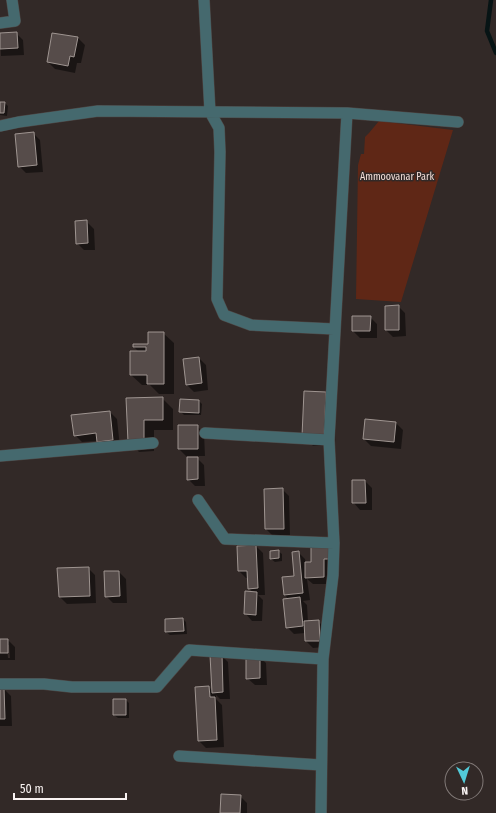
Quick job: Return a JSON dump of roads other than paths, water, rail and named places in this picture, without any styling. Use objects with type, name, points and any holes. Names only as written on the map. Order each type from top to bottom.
[{"type":"street","points":[[0,23],[15,21],[12,0]]},
{"type":"street","points":[[204,0],[210,112],[219,128],[218,299],[224,315],[251,325],[334,329]]},
{"type":"street","points":[[0,126],[98,111],[346,113],[458,122]]},
{"type":"street","points":[[321,813],[323,659],[333,575],[334,543],[329,440],[346,113]]},
{"type":"street","points":[[205,433],[329,440]]},
{"type":"street","points":[[0,456],[153,443]]},
{"type":"street","points":[[198,500],[225,539],[334,543]]},
{"type":"street","points":[[0,684],[44,684],[72,687],[156,687],[188,650],[323,659]]},
{"type":"street","points":[[179,756],[321,765]]},
{"type":"waterway","points":[[491,0],[487,31],[496,53]]},
{"type":"park label","name":"Ammoovanar Park","points":[[397,176]]}]
